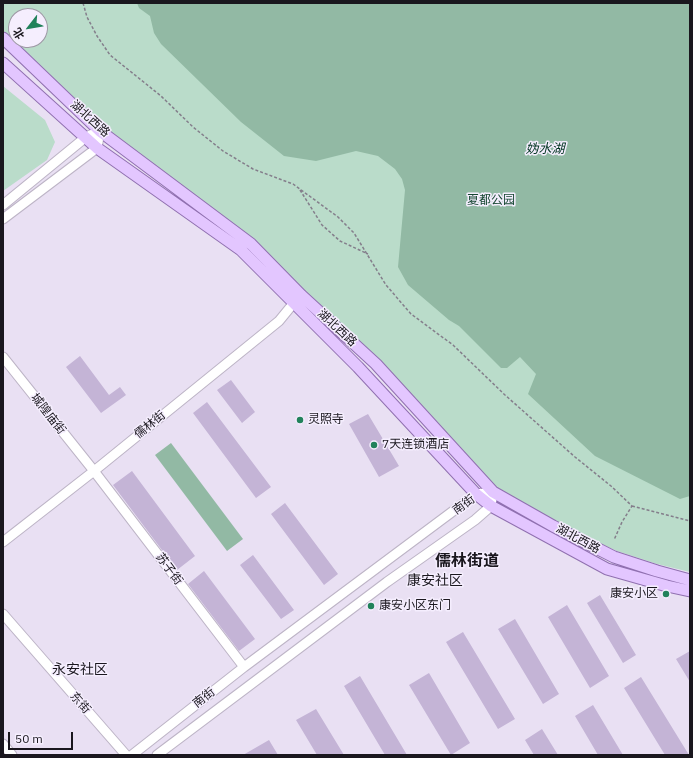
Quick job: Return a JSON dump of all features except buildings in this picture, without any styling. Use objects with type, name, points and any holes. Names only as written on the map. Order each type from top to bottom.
[{"type":"main road","name":"湖北西路","points":[[3,38],[100,131],[251,244],[301,295],[376,364],[493,492],[614,558],[690,580]]},
{"type":"main road","name":"湖北西路","points":[[3,63],[97,148],[241,250],[358,367],[476,494],[491,506],[607,569],[646,581],[690,591]]},
{"type":"street","points":[[3,205],[86,137],[100,131]]},
{"type":"street","points":[[3,219],[97,148],[100,131]]},
{"type":"street","name":"儒林街","points":[[3,542],[94,471],[279,321],[301,295]]},
{"type":"street","name":"城隍庙街","points":[[3,357],[94,471]]},
{"type":"street","name":"苏子街","points":[[94,471],[244,667]]},
{"type":"street","name":"南街","points":[[132,755],[244,667],[476,494],[493,492],[491,506],[475,520],[387,582],[157,755]]},
{"type":"street","name":"东街","points":[[3,614],[126,755]]},
{"type":"street","points":[[3,744],[12,755]]},
{"type":"path","points":[[83,3],[87,18],[110,55],[161,96],[193,127],[223,151],[252,169],[293,184],[338,217],[354,233],[386,285],[411,314],[453,345],[510,399],[632,506],[690,520]]},
{"type":"path","points":[[299,188],[322,225],[340,241],[368,254]]},
{"type":"path","points":[[614,540],[622,522],[632,506]]},
{"type":"green space","name":"妫水湖","points":[[3,3],[690,3],[690,572],[657,564],[617,551],[554,523],[493,492],[251,244],[100,131],[13,48],[48,48],[48,8],[8,8],[8,43],[3,38]]},
{"type":"green space","points":[[3,86],[45,120],[55,142],[47,160],[3,191]]},
{"type":"water","name":"妫水湖","points":[[137,3],[690,3],[690,496],[680,499],[595,456],[528,394],[536,374],[520,357],[507,368],[501,368],[459,326],[449,320],[408,285],[398,267],[405,190],[402,179],[395,169],[378,156],[356,151],[316,161],[284,156],[241,122],[161,44],[154,33],[150,16],[139,8]]},
{"type":"water","points":[[171,443],[243,539],[227,551],[155,455]]},
{"type":"place","name":"灵照寺","points":[[300,420]]},
{"type":"place","name":"7天连锁酒店","points":[[374,445]]},
{"type":"place","name":"康安小区","points":[[666,594]]},
{"type":"place","name":"康安小区东门","points":[[371,606]]},
{"type":"district","name":"儒林街道","points":[[467,561]]},
{"type":"district","name":"康安社区","points":[[435,581]]},
{"type":"district","name":"永安社区","points":[[80,670]]},
{"type":"park label","name":"夏都公园","points":[[491,201]]}]
